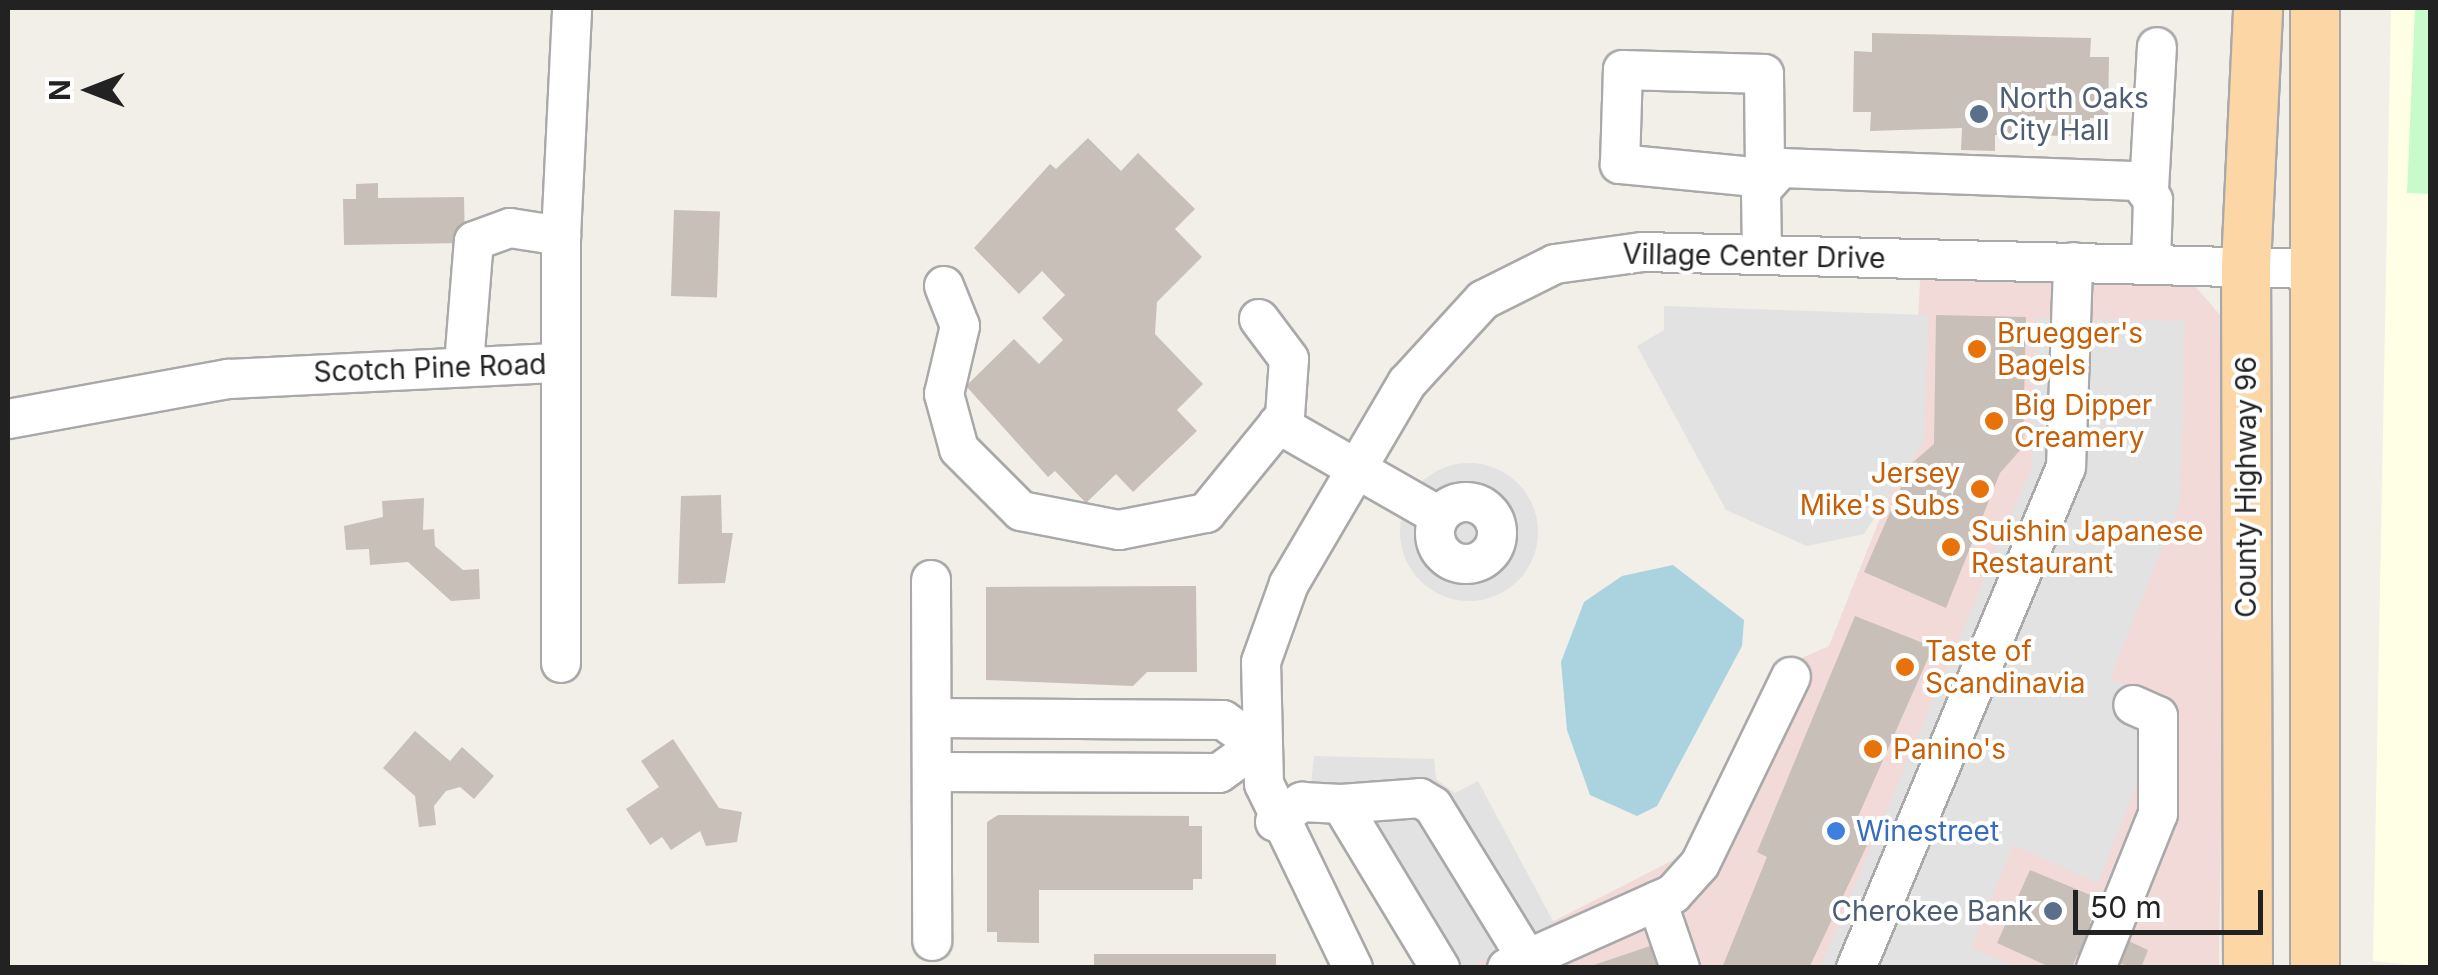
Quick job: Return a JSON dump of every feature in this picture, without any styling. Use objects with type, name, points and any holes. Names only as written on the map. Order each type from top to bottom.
[{"type":"main road","name":"County Highway 96","points":[[2248,968],[2246,266],[2258,8]]},
{"type":"main road","points":[[2315,8],[2312,269],[2320,956]]},
{"type":"street","name":"Scotch Pine Road","points":[[8,419],[228,379],[464,364],[561,364],[560,236],[572,8]]},
{"type":"street","points":[[2151,264],[2149,189],[2157,47]]},
{"type":"street","points":[[1762,255],[1765,178],[1764,74],[1623,70],[1620,164],[1765,178],[1781,168],[2128,178],[2149,189]]},
{"type":"street","points":[[464,364],[474,241],[510,228],[560,236]]},
{"type":"street","name":"Village Center Drive","points":[[1353,968],[1275,822],[1258,745],[1270,624],[1428,352],[1517,280],[1595,255],[1762,255],[2312,269]]},
{"type":"street","points":[[1856,968],[2066,467],[2072,262]]},
{"type":"street","points":[[944,286],[960,326],[944,418],[994,487],[1047,522],[1118,530],[1206,513],[1278,424],[1289,359],[1259,319]]},
{"type":"street","points":[[561,364],[562,662]]},
{"type":"street","points":[[1278,424],[1438,516]]},
{"type":"street","points":[[931,580],[932,941]]},
{"type":"street","points":[[1275,822],[1302,802],[1341,804],[1420,798],[1432,806],[1517,963],[1658,901],[1700,864],[1791,677]]},
{"type":"street","points":[[2096,968],[2158,814],[2158,716],[2132,706]]},
{"type":"street","points":[[932,718],[1222,720],[1258,745],[1219,773],[932,772]]},
{"type":"street","points":[[1341,804],[1440,968]]},
{"type":"street","points":[[1658,901],[1680,968]]},
{"type":"shaded area","points":[[2391,8],[2430,8],[2430,967],[2373,961]]},
{"type":"shaded area","points":[[1920,280],[2195,286],[2228,324],[2219,967],[1462,968],[1689,852],[1781,667],[1829,646],[1912,438]]},
{"type":"shaded area","points":[[1664,306],[1928,315],[1924,441],[1864,534],[1807,546],[1726,510],[1637,346],[1664,330]]},
{"type":"shaded area","points":[[2036,318],[2185,321],[2180,503],[2110,679],[2168,704],[2098,883],[2013,845],[1971,948],[2017,967],[1820,968],[2031,469]]},
{"type":"shaded area","points":[[1469,463],[1495,469],[1518,483],[1532,506],[1538,532],[1532,558],[1518,581],[1495,595],[1469,601],[1443,595],[1420,581],[1406,558],[1400,532],[1406,506],[1420,483],[1443,469]]},
{"type":"shaded area","points":[[1314,756],[1434,759],[1436,779],[1455,793],[1478,781],[1554,923],[1472,966],[1415,967],[1311,785]]},
{"type":"green space","points":[[2415,8],[2430,8],[2430,194],[2407,193]]},
{"type":"water","points":[[1673,565],[1744,620],[1742,646],[1657,806],[1637,816],[1590,795],[1567,730],[1561,662],[1584,602],[1622,576]]},
{"type":"building","points":[[1872,33],[2091,38],[2090,57],[2109,57],[2108,118],[2090,118],[2089,136],[1995,135],[1995,151],[1961,150],[1962,128],[1870,131],[1871,112],[1853,112],[1854,51],[1872,52]]},
{"type":"building","points":[[1088,138],[1121,171],[1138,153],[1195,209],[1175,229],[1202,257],[1157,302],[1155,334],[1203,384],[1177,410],[1197,431],[1133,492],[1116,474],[1086,503],[1055,471],[1048,477],[966,386],[1014,339],[1039,364],[1063,340],[1042,318],[1065,295],[1042,271],[1019,294],[974,248],[1050,164],[1056,169]]},
{"type":"building","points":[[378,183],[378,198],[464,197],[465,243],[344,245],[343,199],[356,199],[356,184]]},
{"type":"building","points":[[674,210],[720,212],[717,298],[671,296]]},
{"type":"building","points":[[1936,315],[2026,317],[2023,447],[2000,473],[1946,608],[1864,572],[1911,464],[1934,444]]},
{"type":"building","points":[[721,495],[722,533],[733,533],[725,583],[678,584],[681,496]]},
{"type":"building","points":[[424,498],[423,530],[434,529],[435,546],[463,570],[479,569],[480,599],[451,601],[408,562],[370,565],[369,549],[346,550],[344,526],[383,517],[382,501]]},
{"type":"building","points":[[1196,586],[1197,672],[1147,672],[1133,686],[986,680],[986,587]]},
{"type":"building","points":[[1855,616],[1933,647],[1853,828],[1871,837],[1809,968],[1722,968],[1767,857],[1757,852]]},
{"type":"building","points":[[415,731],[450,761],[462,747],[494,776],[474,799],[460,787],[446,791],[434,806],[436,825],[419,827],[415,796],[383,768]]},
{"type":"building","points":[[673,739],[719,808],[742,812],[737,842],[706,846],[700,831],[671,850],[662,837],[650,845],[626,809],[659,787],[641,761]]},
{"type":"building","points":[[998,815],[1189,816],[1189,826],[1202,826],[1202,879],[1193,879],[1193,890],[1039,890],[1039,943],[997,942],[997,932],[987,932],[987,822]]},
{"type":"building","name":"Cherokee Bank","points":[[2030,870],[2100,899],[2090,923],[2148,950],[2141,968],[2077,955],[2072,968],[2052,968],[1997,943]]},
{"type":"building","points":[[1656,944],[1664,968],[1588,968],[1588,967]]},
{"type":"building","points":[[1094,954],[1276,954],[1276,968],[1094,968]]},
{"type":"place","name":"North Oaks City Hall","points":[[1979,114]]},
{"type":"place","name":"Bruegger's Bagels","points":[[1977,349]]},
{"type":"place","name":"Big Dipper Creamery","points":[[1994,421]]},
{"type":"place","name":"Jersey Mike's Subs","points":[[1980,489]]},
{"type":"place","name":"Suishin Japanese Restaurant","points":[[1951,547]]},
{"type":"place","name":"Taste of Scandinavia","points":[[1905,667]]},
{"type":"place","name":"Panino's","points":[[1873,749]]},
{"type":"place","name":"Winestreet","points":[[1836,831]]},
{"type":"place","name":"Cherokee Bank","points":[[2053,911]]}]
